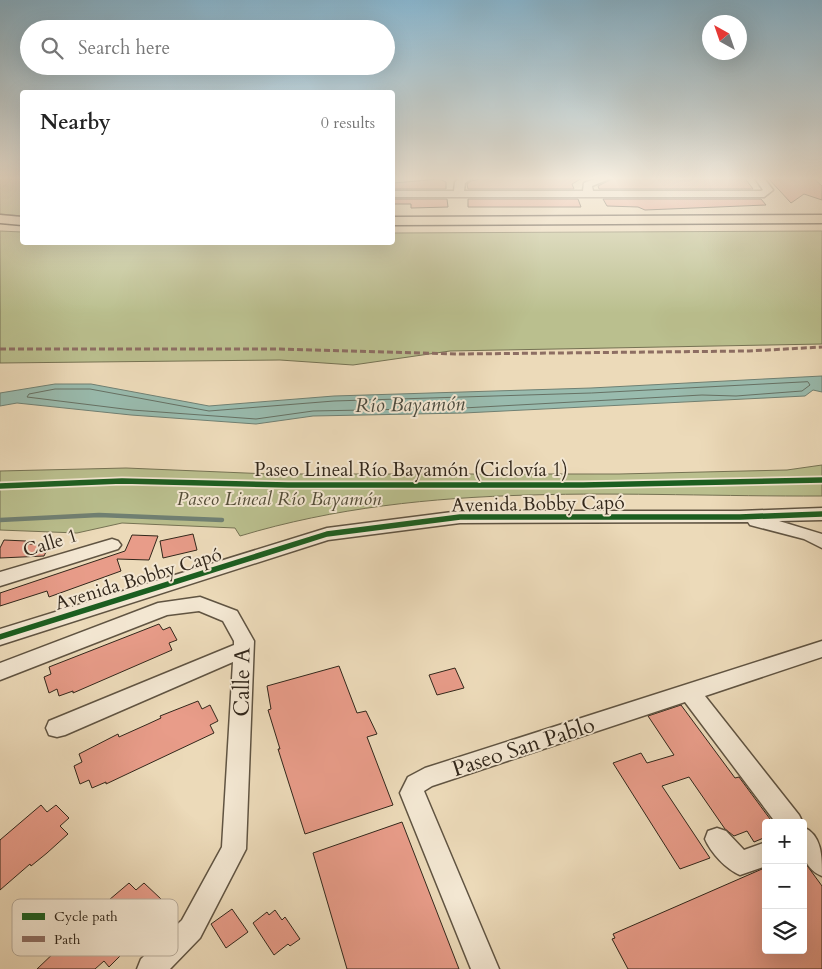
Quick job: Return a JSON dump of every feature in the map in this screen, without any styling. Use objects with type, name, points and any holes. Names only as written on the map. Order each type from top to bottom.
[{"type":"main road","points":[[0,226],[20,227]]},
{"type":"main road","points":[[395,228],[822,226]]},
{"type":"street","name":"Avenida Bobby Capó","points":[[0,637],[327,534],[460,517],[740,517],[822,514]]},
{"type":"street","points":[[740,517],[810,535],[822,542]]},
{"type":"street","name":"Calle 1","points":[[1,579],[112,545]]},
{"type":"street","name":"Calle A","points":[[0,672],[165,608],[200,604],[230,616],[244,641],[234,849],[191,929],[178,942]]},
{"type":"street","points":[[56,728],[244,649]]},
{"type":"street","name":"Paseo San Pablo","points":[[486,969],[412,793],[416,784],[425,778],[822,649]]},
{"type":"street","points":[[689,691],[788,819]]},
{"type":"street","points":[[717,839],[740,863],[762,855]]},
{"type":"street","points":[[807,844],[822,864]]},
{"type":"street","name":"Calle A","points":[[151,969],[164,956]]},
{"type":"green space","points":[[0,231],[20,232],[20,245],[395,245],[395,233],[822,231],[822,344],[450,351],[353,365],[280,360],[0,363]]},
{"type":"green space","name":"Paseo Lineal Río Bayamón","points":[[822,465],[822,496],[602,494],[456,499],[383,506],[311,518],[240,536],[235,528],[122,523],[77,533],[0,530],[0,471],[126,468],[269,474],[619,474],[787,470]]},
{"type":"water","name":"Río Bayamón","points":[[822,376],[822,392],[813,390],[805,396],[464,413],[313,416],[256,424],[131,415],[17,403],[0,406],[0,393],[55,384],[91,384],[209,406],[334,396],[591,388]]},
{"type":"building","points":[[193,534],[197,550],[163,558],[160,541]]},
{"type":"building","points":[[132,535],[158,536],[149,560],[117,559],[121,571],[49,597],[47,591],[0,606],[0,593],[125,551]]},
{"type":"building","points":[[4,540],[26,541],[24,544],[50,544],[44,556],[0,558],[0,548]]},
{"type":"building","points":[[159,624],[163,630],[170,627],[177,640],[169,643],[172,650],[73,693],[73,691],[59,696],[57,689],[49,693],[44,677],[51,674],[49,667]]},
{"type":"building","points":[[339,666],[357,713],[366,711],[377,734],[367,737],[393,805],[305,834],[278,749],[280,749],[268,710],[271,709],[267,686]]},
{"type":"building","points":[[455,668],[464,688],[437,695],[429,675]]},
{"type":"building","points":[[198,701],[202,709],[210,705],[218,721],[210,725],[214,733],[106,784],[106,782],[92,788],[89,780],[80,784],[74,766],[82,762],[79,754],[118,734],[119,737],[161,718],[160,716]]},
{"type":"building","points":[[681,705],[735,778],[739,777],[770,819],[762,819],[762,839],[754,842],[747,831],[734,836],[725,829],[689,777],[662,786],[710,858],[680,869],[613,763],[641,753],[647,763],[674,755],[648,716]]},
{"type":"building","points":[[41,805],[47,812],[56,805],[69,818],[60,826],[68,834],[0,890],[0,840]]},
{"type":"building","points":[[402,822],[459,969],[347,969],[313,853]]},
{"type":"building","points":[[807,865],[822,886],[822,969],[628,969],[612,939],[615,938],[613,934],[762,869],[762,954],[807,954]]},
{"type":"building","points":[[129,883],[136,890],[144,883],[161,899],[110,899]]},
{"type":"building","points":[[232,909],[248,932],[226,948],[211,924]]},
{"type":"building","points":[[275,910],[282,920],[285,917],[300,939],[290,946],[288,944],[274,955],[253,923],[267,912],[269,915]]},
{"type":"building","points":[[51,956],[120,956],[109,967],[104,961],[95,969],[37,969]]},
{"type":"waterway","points":[[0,520],[99,515],[222,520]]},
{"type":"marked path","points":[[0,349],[280,349],[460,354],[749,351],[822,347]]},
{"type":"cycle path","name":"Paseo Lineal Río Bayamón (Ciclovía 1)","points":[[0,486],[122,481],[288,485],[583,485],[822,480]]},
{"type":"cycle path","points":[[0,637],[327,534],[460,517],[740,517],[822,514]]}]
